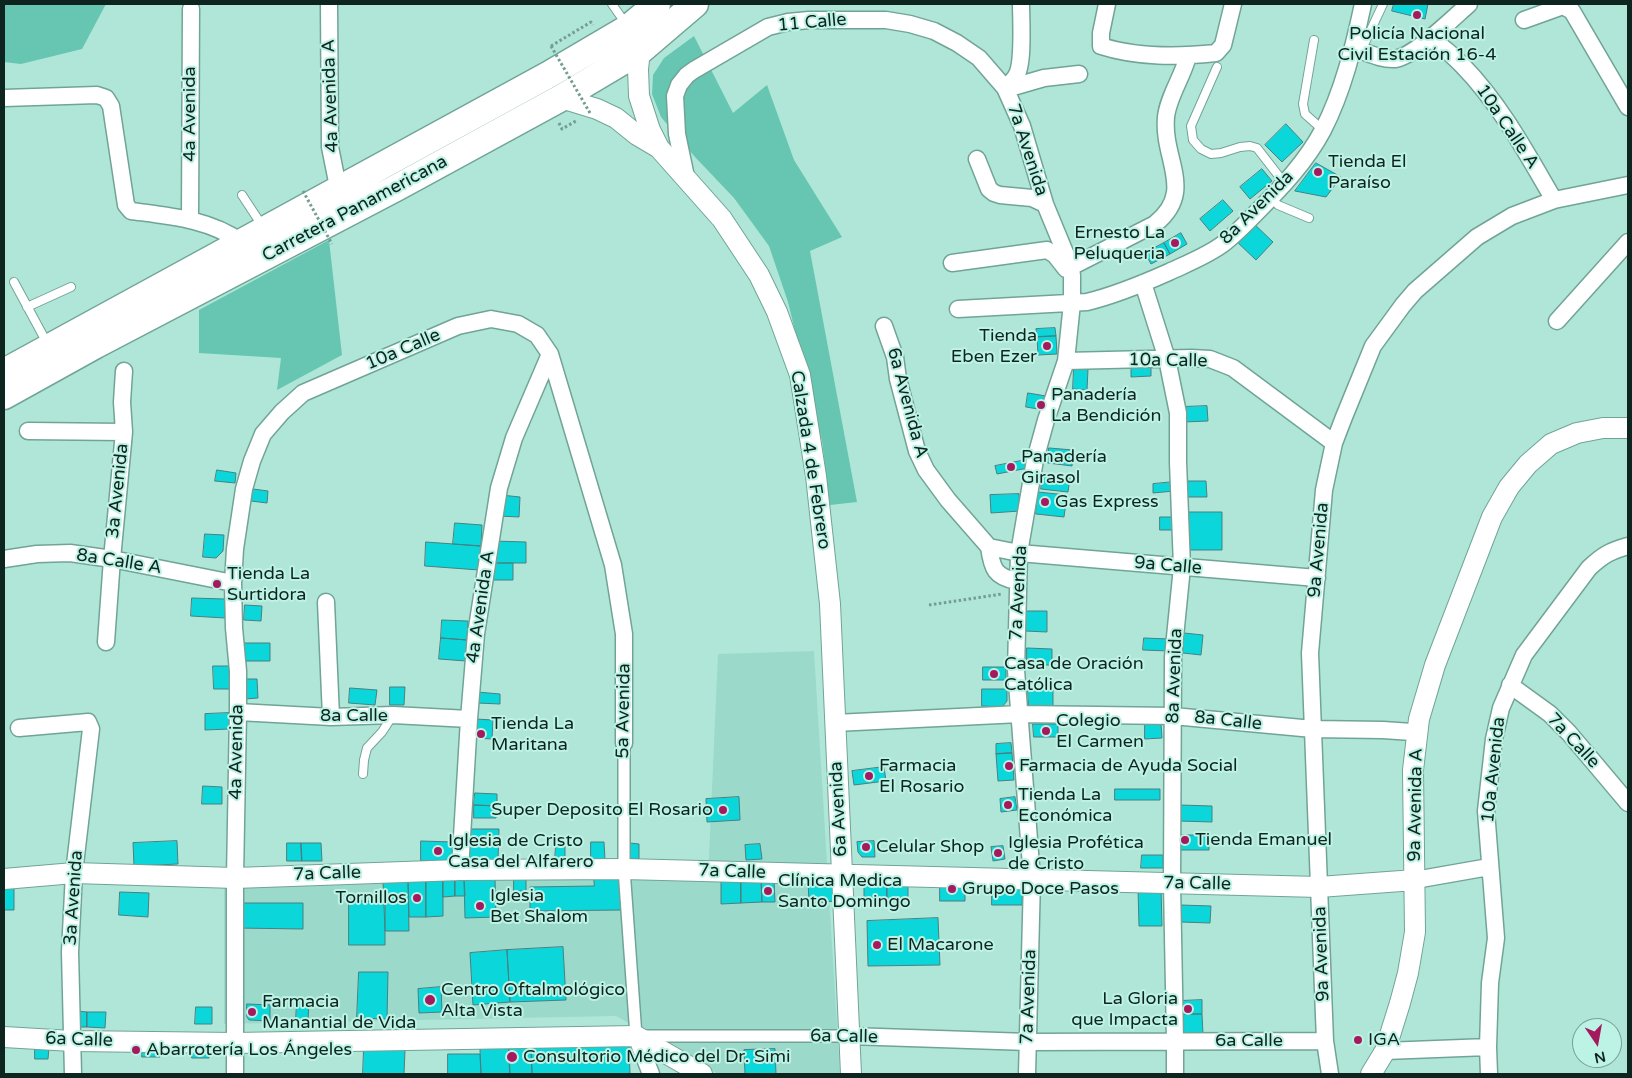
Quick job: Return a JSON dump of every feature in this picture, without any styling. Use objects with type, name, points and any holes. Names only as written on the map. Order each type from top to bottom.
[{"type":"highway","name":"Carretera Panamericana","points":[[4,372],[548,74],[628,28],[657,4]]},
{"type":"highway","name":"Carretera Panamericana","points":[[4,396],[96,345],[396,188],[560,98],[640,51],[695,4]]},
{"type":"street","name":"4a Avenida A","points":[[329,4],[330,147],[336,177],[341,188]]},
{"type":"street","name":"7a Avenida","points":[[1021,4],[1018,72],[1016,77],[1005,88],[1022,126],[1045,204],[1072,271],[1072,303],[1066,361],[1037,452],[1019,553],[1017,586],[1015,652],[1032,879],[1027,1074]]},
{"type":"street","points":[[1107,4],[1101,33],[1101,46],[1138,54],[1188,56],[1216,53],[1223,45],[1233,4]]},
{"type":"street","name":"8a Avenida","points":[[958,309],[1087,302],[1115,295],[1143,284],[1220,246],[1238,231],[1285,184],[1323,130],[1357,49],[1363,4]]},
{"type":"street","points":[[1357,49],[1386,59],[1396,59],[1430,39],[1469,4]]},
{"type":"street","points":[[1524,20],[1563,6],[1572,11],[1628,107]]},
{"type":"street","name":"4a Avenida","points":[[190,219],[191,9]]},
{"type":"street","name":"11 Calle","points":[[686,177],[677,134],[674,96],[679,85],[694,70],[768,27],[788,22],[809,20],[886,20],[910,24],[934,31],[957,42],[979,58],[1005,88]]},
{"type":"street","name":"10a Calle A","points":[[1430,39],[1449,52],[1471,75],[1505,118],[1554,200]]},
{"type":"street","name":"Calzada 4 de Febrero","points":[[640,51],[638,68],[639,96],[650,130],[659,148],[722,219],[759,275],[777,312],[800,374],[816,476],[829,594],[835,723]]},
{"type":"street","points":[[952,263],[1047,250],[1072,271],[1155,224],[1165,216],[1172,207],[1175,195],[1175,179],[1165,135],[1166,115],[1188,56]]},
{"type":"street","points":[[1005,88],[1044,78],[1079,74]]},
{"type":"street","points":[[4,98],[97,95],[106,98],[111,106],[126,205],[131,211],[190,219],[228,233],[241,242]]},
{"type":"street","name":"Calzada 4 de Febrero","points":[[560,98],[597,109],[616,118],[637,135],[659,148]]},
{"type":"street","points":[[977,159],[990,189],[994,193],[1032,198],[1045,204]]},
{"type":"street","name":"9a Avenida","points":[[1330,1074],[1324,1041],[1310,653],[1324,490],[1334,444],[1373,346],[1415,291],[1477,237],[1512,216],[1554,200],[1628,185]]},
{"type":"street","points":[[1558,321],[1628,242]]},
{"type":"street","name":"8a Avenida","points":[[1143,284],[1167,359],[1178,413],[1182,567],[1173,657],[1172,884],[1175,1074]]},
{"type":"street","name":"10a Calle","points":[[263,434],[282,412],[303,393],[458,326],[491,320],[518,324],[537,334],[550,354]]},
{"type":"street","name":"6a Avenida A","points":[[884,326],[895,357],[898,379],[917,451],[926,470],[948,500],[989,547]]},
{"type":"street","name":"4a Avenida A","points":[[460,870],[476,634],[499,488],[514,438],[550,354]]},
{"type":"street","name":"5a Avenida","points":[[550,354],[613,565],[624,634],[624,869],[636,1036],[651,1074]]},
{"type":"street","name":"10a Calle","points":[[1066,361],[1210,359],[1233,368],[1334,444]]},
{"type":"street","name":"3a Avenida","points":[[106,642],[124,432],[122,402],[124,371]]},
{"type":"street","name":"9a Avenida A","points":[[1371,1074],[1385,1051],[1410,965],[1415,932],[1413,770],[1419,719],[1435,665],[1492,517],[1509,488],[1528,464],[1551,444],[1577,433],[1603,428],[1628,428]]},
{"type":"street","points":[[28,431],[124,432]]},
{"type":"street","name":"4a Avenida","points":[[235,1074],[238,671],[234,628],[233,583],[235,549],[244,489],[252,461],[263,434]]},
{"type":"street","name":"10a Avenida","points":[[1490,1074],[1488,1047],[1490,983],[1496,938],[1486,812],[1494,740],[1501,708],[1524,655],[1590,568],[1612,550],[1628,546]]},
{"type":"street","points":[[1017,586],[999,575],[992,562],[989,547],[1019,553]]},
{"type":"street","name":"8a Calle A","points":[[4,559],[37,554],[70,553],[112,559],[233,583]]},
{"type":"street","name":"9a Calle","points":[[1019,553],[1317,578]]},
{"type":"street","points":[[326,602],[331,717]]},
{"type":"street","name":"7a Calle","points":[[1510,685],[1550,714],[1569,733],[1628,804]]},
{"type":"street","name":"8a Calle","points":[[238,712],[331,717],[394,715],[469,719]]},
{"type":"street","name":"8a Calle","points":[[835,723],[1020,714],[1173,716],[1313,729],[1412,732]]},
{"type":"street","name":"3a Avenida","points":[[18,728],[88,722],[92,735],[74,873],[70,952],[73,1074]]},
{"type":"street","name":"6a Avenida","points":[[835,723],[851,1074]]},
{"type":"street","name":"7a Calle","points":[[4,879],[74,873],[236,878],[460,870],[624,869],[1319,887],[1415,880],[1489,867]]},
{"type":"street","points":[[636,1036],[702,1074]]},
{"type":"street","name":"6a Calle","points":[[4,1037],[72,1041],[234,1043],[636,1036],[850,1036],[1028,1042],[1324,1041]]},
{"type":"street","points":[[1385,1051],[1488,1047]]},
{"type":"lane","points":[[612,4],[628,28]]},
{"type":"lane","points":[[1357,49],[1378,18],[1383,4]]},
{"type":"lane","points":[[1314,40],[1303,104],[1305,114],[1323,130]]},
{"type":"lane","points":[[1217,67],[1191,126],[1193,140],[1202,150],[1212,154],[1240,147],[1250,146],[1256,148],[1285,184]]},
{"type":"lane","points":[[242,195],[265,229]]},
{"type":"lane","points":[[1271,198],[1278,205],[1309,218]]},
{"type":"lane","points":[[14,282],[49,347]]},
{"type":"lane","points":[[27,307],[71,287]]},
{"type":"lane","points":[[363,774],[364,760],[368,748],[394,715]]},
{"type":"path","points":[[590,113],[551,46],[591,22]]},
{"type":"path","points":[[303,191],[332,244]]},
{"type":"path","points":[[929,605],[1017,586]]},
{"type":"shaded area","points":[[4,4],[106,4],[82,49],[21,64],[4,62]]},
{"type":"shaded area","points":[[694,36],[733,113],[767,85],[794,160],[842,237],[810,251],[857,502],[830,505],[822,441],[788,302],[769,246],[734,198],[695,157],[661,117],[652,94],[653,75],[664,58]]},
{"type":"shaded area","points":[[329,240],[342,355],[277,390],[281,358],[199,353],[199,310]]},
{"type":"shaded area","points":[[814,651],[840,1074],[718,1074],[616,1016],[224,1024],[224,884],[708,878],[718,654]]},
{"type":"building","name":"Policía Nacional Civil Estación 16-4","points":[[1394,4],[1428,4],[1425,19],[1392,11]]},
{"type":"building","points":[[1286,124],[1303,142],[1282,162],[1265,145]]},
{"type":"building","points":[[1316,163],[1341,177],[1326,197],[1295,191]]},
{"type":"building","points":[[1262,169],[1272,181],[1250,199],[1240,187]]},
{"type":"building","points":[[1223,200],[1233,211],[1210,231],[1200,219]]},
{"type":"building","points":[[1251,221],[1273,242],[1256,260],[1234,239]]},
{"type":"building","name":"Ernesto La Peluqueria","points":[[1181,233],[1187,244],[1170,254],[1164,243]]},
{"type":"building","points":[[1164,243],[1170,254],[1151,264],[1145,253]]},
{"type":"building","points":[[1055,328],[1056,336],[1037,337],[1036,329]]},
{"type":"building","name":"Tienda Eben Ezer","points":[[1056,336],[1057,354],[1038,355],[1037,337]]},
{"type":"building","points":[[1151,365],[1151,376],[1131,377],[1131,366]]},
{"type":"building","points":[[1074,368],[1088,369],[1087,390],[1073,389]]},
{"type":"building","points":[[1028,393],[1046,396],[1044,410],[1026,407]]},
{"type":"building","points":[[1207,406],[1208,421],[1184,422],[1183,407]]},
{"type":"building","points":[[1049,448],[1073,450],[1072,466],[1048,463]]},
{"type":"building","name":"Panadería Girasol","points":[[1026,460],[1028,468],[997,474],[995,466]]},
{"type":"building","points":[[217,470],[236,473],[235,483],[215,481]]},
{"type":"building","points":[[1043,475],[1070,478],[1068,492],[1041,489]]},
{"type":"building","points":[[1185,481],[1206,481],[1207,497],[1186,497]]},
{"type":"building","points":[[1174,482],[1174,491],[1153,493],[1153,484]]},
{"type":"building","points":[[253,489],[268,491],[267,503],[251,501]]},
{"type":"building","points":[[1038,492],[1067,495],[1064,517],[1036,514]]},
{"type":"building","points":[[1019,494],[1020,511],[991,513],[990,495]]},
{"type":"building","points":[[501,495],[520,497],[519,517],[499,516]]},
{"type":"building","points":[[1187,512],[1222,512],[1222,550],[1187,550]]},
{"type":"building","points":[[1160,517],[1176,517],[1176,530],[1160,530]]},
{"type":"building","points":[[455,523],[482,525],[481,546],[453,544]]},
{"type":"building","points":[[205,534],[224,535],[223,551],[216,558],[203,557]]},
{"type":"building","points":[[493,541],[526,542],[526,563],[492,563]]},
{"type":"building","points":[[426,542],[481,546],[479,570],[425,566]]},
{"type":"building","points":[[492,563],[513,563],[513,580],[492,580]]},
{"type":"building","points":[[192,598],[225,599],[225,618],[191,616]]},
{"type":"building","points":[[245,605],[262,606],[261,621],[244,620]]},
{"type":"building","points":[[1025,611],[1047,611],[1047,632],[1025,631]]},
{"type":"building","points":[[442,620],[468,621],[467,640],[441,638]]},
{"type":"building","points":[[1184,633],[1203,635],[1201,655],[1183,653]]},
{"type":"building","points":[[441,638],[467,640],[466,661],[439,659]]},
{"type":"building","points":[[1144,638],[1169,639],[1168,651],[1143,650]]},
{"type":"building","points":[[244,643],[270,643],[270,661],[244,661]]},
{"type":"building","points":[[1027,648],[1052,649],[1052,665],[1027,665]]},
{"type":"building","points":[[213,666],[229,666],[230,689],[214,689]]},
{"type":"building","name":"Casa de Oración Católica","points":[[983,667],[1006,667],[1006,680],[983,680]]},
{"type":"building","points":[[244,679],[257,679],[258,698],[245,699]]},
{"type":"building","points":[[390,687],[405,687],[404,705],[390,705]]},
{"type":"building","points":[[350,688],[377,690],[375,705],[349,703]]},
{"type":"building","points":[[982,689],[1007,689],[1007,701],[1002,707],[982,706]]},
{"type":"building","points":[[1028,689],[1053,689],[1053,706],[1029,707]]},
{"type":"building","points":[[477,692],[500,694],[500,704],[477,703]]},
{"type":"building","points":[[229,713],[230,729],[205,730],[205,714]]},
{"type":"building","points":[[476,719],[493,720],[492,739],[475,738]]},
{"type":"building","name":"Colegio El Carmen","points":[[1033,724],[1058,724],[1058,737],[1034,737]]},
{"type":"building","points":[[1145,724],[1161,724],[1162,738],[1145,739]]},
{"type":"building","points":[[1011,743],[1012,753],[996,754],[996,744]]},
{"type":"building","points":[[1012,753],[1014,780],[998,781],[996,754]]},
{"type":"building","name":"Farmacia El Rosario","points":[[884,767],[886,781],[854,785],[852,771]]},
{"type":"building","points":[[203,786],[222,787],[222,804],[202,804]]},
{"type":"building","points":[[1115,789],[1160,789],[1160,800],[1115,800]]},
{"type":"building","points":[[475,793],[497,794],[497,806],[474,805]]},
{"type":"building","name":"Super Deposito El Rosario","points":[[739,797],[740,820],[707,822],[706,799]]},
{"type":"building","name":"Tienda La Económica","points":[[1015,797],[1017,810],[1001,812],[1000,799]]},
{"type":"building","points":[[474,805],[497,806],[496,818],[474,818]]},
{"type":"building","points":[[1180,805],[1212,806],[1212,822],[1179,821]]},
{"type":"building","points":[[469,829],[499,829],[498,860],[469,859]]},
{"type":"building","points":[[1178,835],[1209,835],[1209,850],[1178,850]]},
{"type":"building","points":[[177,841],[178,864],[134,866],[133,843]]},
{"type":"building","name":"Iglesia de Cristo Casa del Alfarero","points":[[421,841],[454,842],[454,861],[421,861]]},
{"type":"building","name":"Celular Shop","points":[[874,841],[875,857],[862,857],[858,852],[857,842]]},
{"type":"building","points":[[591,842],[604,842],[605,860],[591,860]]},
{"type":"building","points":[[287,843],[301,843],[302,861],[287,861]]},
{"type":"building","points":[[301,843],[321,843],[322,861],[302,861]]},
{"type":"building","points":[[630,843],[639,844],[639,859],[630,859]]},
{"type":"building","points":[[760,844],[762,859],[746,860],[745,845]]},
{"type":"building","points":[[556,846],[565,846],[565,861],[555,860]]},
{"type":"building","name":"Iglesia Profética de Cristo","points":[[1003,846],[1005,859],[993,861],[991,847]]},
{"type":"building","points":[[1142,855],[1163,855],[1163,868],[1141,868]]},
{"type":"building","points":[[514,877],[526,877],[526,891],[514,891]]},
{"type":"building","name":"Iglesia Bet Shalom","points":[[495,878],[496,917],[465,918],[464,879]]},
{"type":"building","points":[[594,878],[622,878],[622,910],[530,911],[530,887],[594,886]]},
{"type":"building","points":[[834,878],[836,901],[809,903],[808,880]]},
{"type":"building","name":"Grupo Doce Pasos","points":[[940,878],[965,878],[965,901],[940,901]]},
{"type":"building","points":[[426,879],[443,879],[443,916],[426,917]]},
{"type":"building","name":"Tornillos","points":[[426,879],[426,917],[409,917],[408,880]]},
{"type":"building","points":[[443,879],[455,879],[455,896],[443,897]]},
{"type":"building","points":[[455,879],[464,879],[465,896],[455,896]]},
{"type":"building","name":"Clínica Medica Santo Domingo","points":[[774,879],[775,902],[762,902],[761,880]]},
{"type":"building","points":[[887,879],[908,879],[908,900],[887,901]]},
{"type":"building","points":[[887,879],[887,901],[864,901],[864,880]]},
{"type":"building","points":[[408,880],[409,931],[385,931],[383,881]]},
{"type":"building","points":[[741,880],[761,880],[762,902],[741,903]]},
{"type":"building","points":[[741,880],[741,903],[721,904],[721,881]]},
{"type":"building","points":[[992,880],[1023,880],[1022,905],[992,905]]},
{"type":"building","points":[[4,888],[14,888],[14,910],[4,910]]},
{"type":"building","points":[[1161,888],[1162,926],[1139,926],[1138,889]]},
{"type":"building","points":[[120,892],[149,893],[148,917],[119,915]]},
{"type":"building","points":[[349,901],[385,901],[385,945],[349,945]]},
{"type":"building","points":[[237,903],[303,903],[303,929],[237,928]]},
{"type":"building","points":[[1181,905],[1211,906],[1210,923],[1181,922]]},
{"type":"building","points":[[938,918],[940,965],[868,966],[867,921]]},
{"type":"building","points":[[563,947],[566,1000],[510,1002],[507,950]]},
{"type":"building","points":[[507,950],[510,1002],[473,1005],[470,953]]},
{"type":"building","points":[[359,972],[388,972],[387,1019],[357,1018]]},
{"type":"building","name":"Centro Oftalmológico Alta Vista","points":[[441,987],[442,1012],[419,1013],[418,989]]},
{"type":"building","points":[[1202,1000],[1202,1014],[1181,1014],[1180,1001]]},
{"type":"building","points":[[297,1002],[309,1002],[308,1021],[296,1020]]},
{"type":"building","points":[[247,1004],[270,1005],[270,1021],[249,1020],[247,1017]]},
{"type":"building","points":[[196,1007],[212,1007],[212,1024],[195,1024]]},
{"type":"building","points":[[77,1011],[87,1012],[87,1027],[77,1027]]},
{"type":"building","points":[[87,1012],[106,1012],[105,1028],[87,1027]]},
{"type":"building","points":[[1181,1014],[1202,1014],[1203,1034],[1181,1034]]},
{"type":"building","points":[[35,1043],[49,1047],[48,1059],[35,1059]]},
{"type":"building","points":[[143,1044],[160,1044],[160,1057],[142,1057]]},
{"type":"building","points":[[192,1045],[209,1046],[209,1058],[192,1058]]},
{"type":"building","points":[[629,1045],[630,1074],[532,1074],[531,1048]]},
{"type":"building","points":[[364,1048],[405,1050],[404,1074],[363,1074]]},
{"type":"building","points":[[509,1048],[510,1074],[481,1074],[480,1049]]},
{"type":"building","points":[[509,1048],[531,1048],[532,1074],[510,1074]]},
{"type":"building","points":[[775,1049],[776,1074],[745,1074],[744,1050]]},
{"type":"building","points":[[448,1054],[480,1054],[481,1074],[448,1074]]},
{"type":"place","name":"Policía Nacional Civil Estación 16-4","points":[[1417,15]]},
{"type":"place","name":"Tienda El Paraíso","points":[[1318,172]]},
{"type":"place","name":"Ernesto La Peluqueria","points":[[1175,243]]},
{"type":"place","name":"Tienda Eben Ezer","points":[[1047,346]]},
{"type":"place","name":"Panadería La Bendición","points":[[1041,405]]},
{"type":"place","name":"Panadería Girasol","points":[[1011,467]]},
{"type":"place","name":"Gas Express","points":[[1045,502]]},
{"type":"place","name":"Tienda La Surtidora","points":[[217,584]]},
{"type":"place","name":"Casa de Oración Católica","points":[[994,674]]},
{"type":"place","name":"Colegio El Carmen","points":[[1046,731]]},
{"type":"place","name":"Tienda La Maritana","points":[[481,734]]},
{"type":"place","name":"Farmacia de Ayuda Social","points":[[1009,766]]},
{"type":"place","name":"Farmacia El Rosario","points":[[869,776]]},
{"type":"place","name":"Tienda La Económica","points":[[1008,805]]},
{"type":"place","name":"Super Deposito El Rosario","points":[[723,810]]},
{"type":"place","name":"Tienda Emanuel","points":[[1185,840]]},
{"type":"place","name":"Celular Shop","points":[[866,847]]},
{"type":"place","name":"Iglesia de Cristo Casa del Alfarero","points":[[438,851]]},
{"type":"place","name":"Iglesia Profética de Cristo","points":[[998,853]]},
{"type":"place","name":"Grupo Doce Pasos","points":[[952,889]]},
{"type":"place","name":"Clínica Medica Santo Domingo","points":[[768,891]]},
{"type":"place","name":"Tornillos","points":[[417,898]]},
{"type":"place","name":"Iglesia Bet Shalom","points":[[480,906]]},
{"type":"place","name":"El Macarone","points":[[877,945]]},
{"type":"place","name":"Centro Oftalmológico Alta Vista","points":[[430,1000]]},
{"type":"place","name":"La Gloria que Impacta","points":[[1188,1009]]},
{"type":"place","name":"Farmacia Manantial de Vida","points":[[252,1012]]},
{"type":"place","name":"IGA","points":[[1358,1040]]},
{"type":"place","name":"Abarrotería Los Ángeles","points":[[136,1050]]},
{"type":"place","name":"Consultorio Médico del Dr. Simi","points":[[512,1057]]}]
